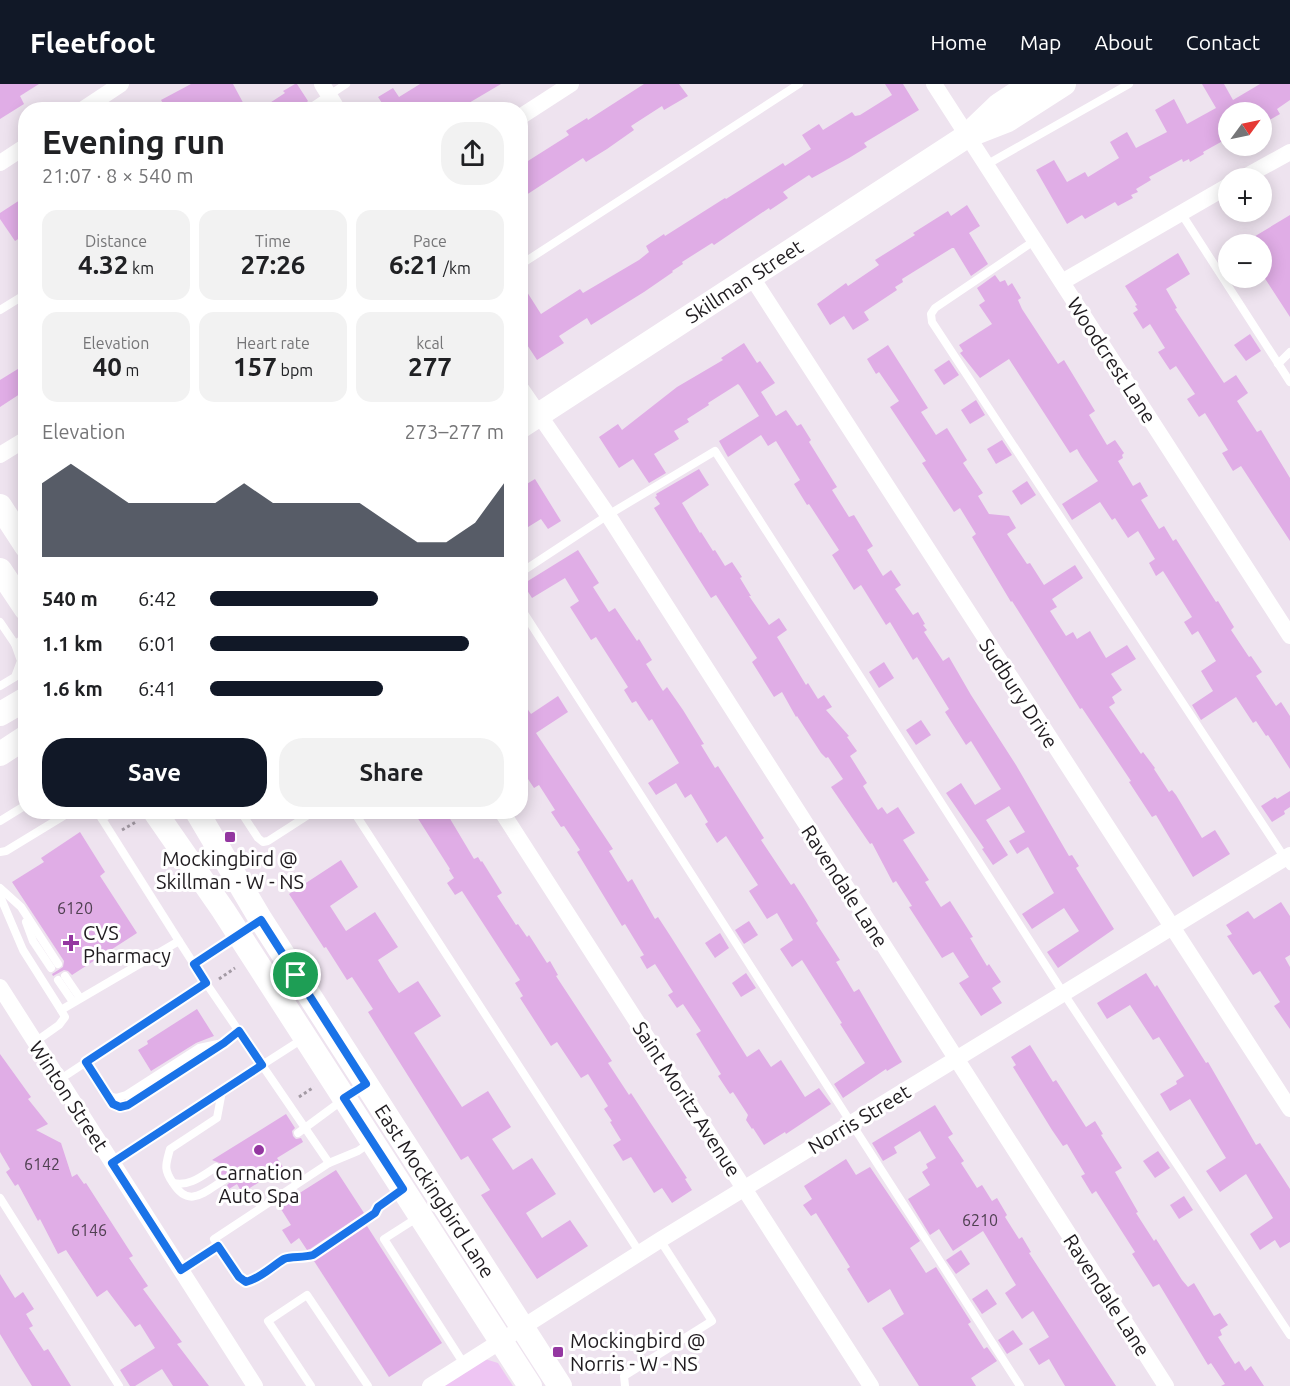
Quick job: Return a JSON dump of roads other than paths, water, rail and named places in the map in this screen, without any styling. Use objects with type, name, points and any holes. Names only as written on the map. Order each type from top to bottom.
[{"type":"main road","name":"Skillman Street","points":[[530,421],[967,136],[999,105],[1030,84]]},
{"type":"main road","name":"Skillman Street","points":[[967,136],[1008,120],[1064,84]]},
{"type":"main road","points":[[0,506],[18,534]]},
{"type":"main road","points":[[0,714],[18,704]]},
{"type":"main road","points":[[0,754],[18,742]]},
{"type":"main road","name":"East Mockingbird Lane","points":[[151,819],[239,935],[530,1386]]},
{"type":"main road","name":"East Mockingbird Lane","points":[[209,819],[261,920],[560,1386]]},
{"type":"main road","points":[[239,935],[261,920]]},
{"type":"main road","points":[[344,1098],[366,1084]]},
{"type":"street","points":[[94,102],[121,84]]},
{"type":"street","points":[[528,112],[571,84]]},
{"type":"street","name":"Woodcrest Lane","points":[[934,84],[1289,633]]},
{"type":"street","points":[[325,89],[333,102]]},
{"type":"street","points":[[0,163],[18,151]]},
{"type":"street","points":[[1261,168],[1290,152]]},
{"type":"street","points":[[1062,282],[1218,192]]},
{"type":"street","name":"Sudbury Drive","points":[[751,276],[1290,1109]]},
{"type":"street","name":"Ravendale Lane","points":[[530,421],[608,516],[1166,1386]]},
{"type":"street","points":[[0,455],[18,443]]},
{"type":"street","name":"Saint Moritz Avenue","points":[[507,819],[871,1386]]},
{"type":"street","name":"Norris Street","points":[[430,1386],[744,1188],[1171,927],[1288,860]]},
{"type":"street","name":"Winton Street","points":[[0,987],[255,1386]]},
{"type":"lane","points":[[314,102],[325,89],[346,84]]},
{"type":"lane","points":[[528,260],[799,84]]},
{"type":"lane","points":[[986,165],[1129,84]]},
{"type":"lane","points":[[1181,213],[1290,382]]},
{"type":"lane","points":[[1034,241],[934,308],[931,314],[932,322],[1288,860]]},
{"type":"lane","points":[[0,310],[18,299]]},
{"type":"lane","points":[[1278,364],[1290,352]]},
{"type":"lane","points":[[528,568],[715,451],[1064,994],[1290,1335]]},
{"type":"lane","points":[[528,619],[1020,1386]]},
{"type":"lane","points":[[0,622],[18,652]]},
{"type":"lane","points":[[0,687],[15,677],[18,669]]},
{"type":"lane","points":[[0,821],[18,809]]},
{"type":"lane","points":[[0,852],[6,851],[59,819]]},
{"type":"lane","points":[[103,819],[206,983],[289,1103],[294,1118],[305,1126],[329,1164]]},
{"type":"lane","points":[[246,819],[263,842],[302,819]]},
{"type":"lane","points":[[359,819],[640,1253]]},
{"type":"lane","points":[[0,888],[21,907],[54,966]]},
{"type":"lane","points":[[0,896],[23,950],[64,1017],[59,1025],[35,1042]]},
{"type":"lane","points":[[194,964],[239,935]]},
{"type":"lane","points":[[61,1010],[179,941]]},
{"type":"lane","points":[[62,978],[76,1000]]},
{"type":"lane","points":[[59,1080],[206,983]]},
{"type":"lane","points":[[86,1062],[108,1096],[116,1098],[126,1095],[199,1048],[224,1043],[239,1031]]},
{"type":"lane","points":[[112,1163],[305,1038]]},
{"type":"lane","points":[[222,1091],[217,1118],[170,1149],[166,1174],[179,1194],[187,1197],[197,1197],[224,1180]]},
{"type":"lane","points":[[298,1133],[344,1098]]},
{"type":"lane","points":[[372,1141],[358,1151],[329,1164],[214,1239],[218,1246],[239,1277],[246,1282],[255,1280],[287,1257],[313,1255],[375,1213],[378,1207],[403,1189]]},
{"type":"lane","points":[[172,1183],[182,1186],[216,1167]]},
{"type":"lane","points":[[0,1198],[119,1386]]},
{"type":"lane","points":[[420,1216],[384,1239],[464,1364]]},
{"type":"lane","points":[[625,1386],[624,1376],[712,1321],[660,1240]]},
{"type":"lane","points":[[181,1270],[218,1246]]},
{"type":"lane","points":[[311,1386],[267,1321],[307,1295],[368,1386]]},
{"type":"place","name":"Mockingbird @ Skillman - W - NS","points":[[230,837]]},
{"type":"place","name":"CVS Pharmacy","points":[[71,943]]},
{"type":"place","name":"Carnation Auto Spa","points":[[259,1150]]},
{"type":"place","name":"Mockingbird @ Norris - W - NS","points":[[558,1352]]}]
